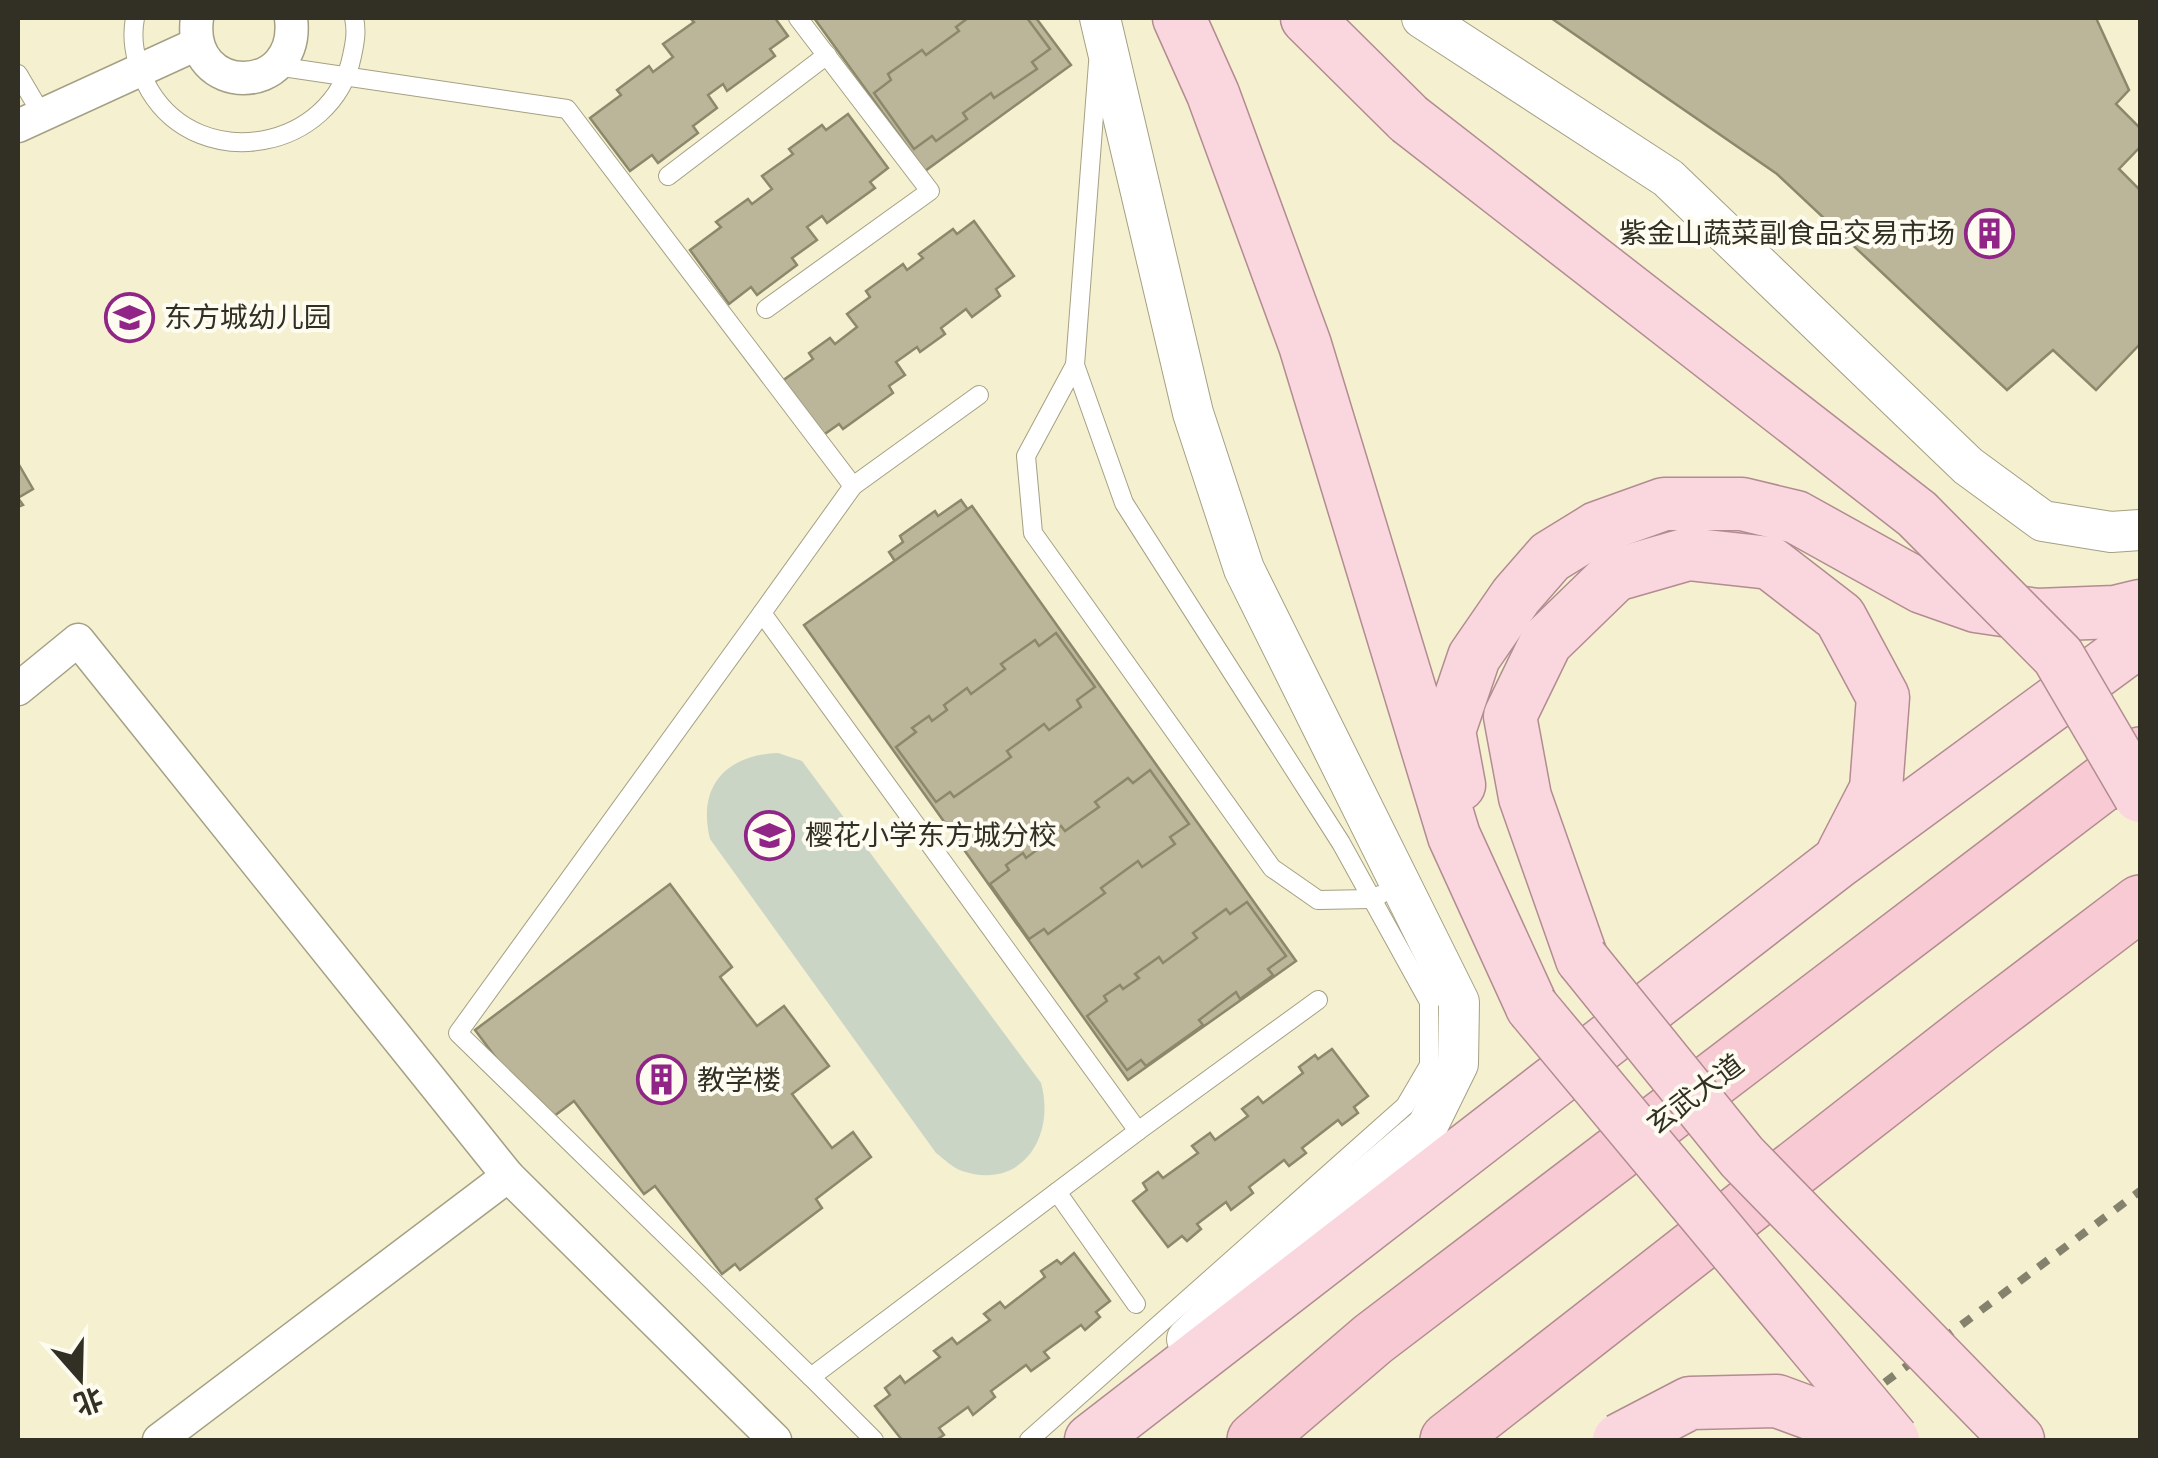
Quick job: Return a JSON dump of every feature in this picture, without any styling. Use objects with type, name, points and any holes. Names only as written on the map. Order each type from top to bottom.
[{"type":"highway","name":"玄武大道","points":[[1255,1440],[1389,1327],[2140,755]]},
{"type":"highway","points":[[1448,1440],[2140,904]]},
{"type":"main road","points":[[1179,18],[1213,94],[1305,345],[1454,836],[1532,1007],[1893,1440]]},
{"type":"main road","points":[[1307,18],[1409,118],[1917,514],[2058,656],[2140,796]]},
{"type":"main road","points":[[1477,890],[1449,731],[1474,658],[1516,596],[1550,557],[1597,528],[1664,504],[1742,504],[1796,516],[1922,586],[1976,606],[2037,615],[2115,612],[2140,606]]},
{"type":"main road","points":[[1839,861],[1876,789],[1884,697],[1840,616],[1770,563],[1688,554],[1615,574],[1546,642],[1510,716],[1525,797],[1582,959],[1742,1157],[2018,1440]]},
{"type":"main road","points":[[1091,1440],[1839,861],[2140,640]]},
{"type":"main road","points":[[1619,1440],[1690,1402],[1776,1400],[1883,1440]]},
{"type":"street","points":[[30,119],[139,72],[198,31],[205,60],[217,71],[232,77],[258,77],[276,66],[292,42],[291,18]]},
{"type":"street","points":[[1422,18],[1668,178],[1968,466],[2043,521],[2111,532],[2140,530]]},
{"type":"street","points":[[1080,1440],[1266,1264],[1427,1127],[1458,1064],[1459,1002],[1244,569],[1192,413],[1100,20]]},
{"type":"street","points":[[18,689],[78,640],[508,1176],[776,1440]]},
{"type":"street","points":[[159,1440],[508,1176]]},
{"type":"lane","points":[[135,18],[132,34],[139,72],[160,107],[190,131],[224,142],[264,142],[298,131],[327,108],[348,76],[357,31],[354,18]]},
{"type":"lane","points":[[766,309],[930,190],[798,18]]},
{"type":"lane","points":[[1100,20],[1074,365],[1026,456],[1033,533],[1272,868],[1318,900],[1376,897]]},
{"type":"lane","points":[[668,176],[828,55]]},
{"type":"lane","points":[[276,66],[567,108],[854,486]]},
{"type":"lane","points":[[18,74],[30,119]]},
{"type":"lane","points":[[1029,1440],[1405,1106],[1429,1065],[1428,1002],[1376,897],[1124,503],[1074,365]]},
{"type":"lane","points":[[874,1440],[458,1033],[854,486],[979,395]]},
{"type":"lane","points":[[762,612],[1138,1131]]},
{"type":"lane","points":[[811,1377],[1318,1000]]},
{"type":"lane","points":[[1057,1192],[1136,1304]]},
{"type":"green space","points":[[778,753],[802,761],[1041,1083],[1043,1122],[1030,1154],[1017,1166],[983,1175],[959,1170],[936,1153],[710,839],[708,803],[720,777],[744,760]]},
{"type":"building","points":[[690,18],[775,18],[788,36],[770,49],[775,56],[727,91],[723,84],[708,95],[717,108],[693,126],[698,133],[658,163],[652,155],[630,171],[590,118],[621,95],[617,90],[649,66],[653,72],[673,57],[663,44],[694,22]]},
{"type":"building","points":[[814,18],[1036,18],[1071,65],[925,171]]},
{"type":"building","points":[[968,18],[1027,18],[1050,49],[1032,62],[1037,69],[994,98],[991,93],[963,113],[967,119],[936,141],[932,136],[914,149],[874,93],[891,80],[888,74],[922,50],[926,55],[959,31],[956,27]]},
{"type":"building","name":"紫金山蔬菜副食品交易市场","points":[[1551,18],[2096,18],[2129,90],[2116,104],[2140,128],[2140,147],[2119,169],[2140,190],[2140,344],[2096,390],[2053,350],[2007,390],[1777,174]]},
{"type":"building","points":[[848,114],[888,168],[870,182],[875,188],[827,223],[822,216],[807,227],[817,240],[792,258],[797,265],[757,295],[751,287],[729,304],[690,250],[721,227],[716,222],[748,199],[752,204],[772,189],[762,176],[793,154],[789,149],[822,125],[826,130]]},
{"type":"building","points":[[974,221],[1014,276],[996,289],[1000,296],[972,317],[966,309],[941,328],[945,334],[920,352],[917,347],[896,362],[905,375],[889,386],[893,393],[843,429],[839,424],[822,436],[782,381],[813,359],[809,353],[830,338],[835,344],[857,327],[847,314],[870,297],[866,291],[903,264],[907,270],[923,258],[919,254],[953,229],[957,234]]},
{"type":"building","points":[[18,463],[33,489],[18,498]]},
{"type":"building","points":[[961,500],[1001,556],[982,570],[988,576],[939,611],[935,604],[919,615],[928,628],[903,646],[909,653],[870,681],[864,673],[851,683],[813,630],[833,616],[829,610],[846,598],[849,603],[862,594],[858,588],[882,571],[885,575],[898,566],[889,552],[903,542],[900,536],[935,511],[938,516]]},
{"type":"building","points":[[972,506],[1296,961],[1128,1080],[804,625]]},
{"type":"building","points":[[1056,633],[1095,687],[1077,700],[1081,707],[1049,730],[1044,724],[1007,751],[1011,757],[954,797],[950,792],[936,802],[896,747],[916,732],[912,728],[929,716],[932,721],[947,710],[944,705],[967,688],[971,694],[1005,669],[1001,664],[1035,640],[1039,646]]},
{"type":"building","points":[[1150,770],[1189,824],[1170,837],[1175,844],[1142,867],[1138,861],[1101,888],[1105,893],[1048,934],[1044,929],[1029,939],[990,884],[1009,870],[1006,865],[1041,847],[1038,842],[1061,826],[1065,831],[1099,807],[1095,802],[1128,778],[1133,783]]},
{"type":"building","name":"教学楼","points":[[670,884],[732,967],[720,977],[757,1026],[784,1006],[829,1066],[792,1094],[832,1148],[853,1132],[871,1157],[816,1199],[822,1208],[740,1270],[735,1264],[722,1274],[655,1186],[644,1194],[574,1101],[545,1123],[475,1030]]},
{"type":"building","points":[[1247,902],[1286,956],[1268,969],[1273,975],[1240,999],[1236,992],[1199,1020],[1203,1025],[1146,1066],[1141,1060],[1127,1070],[1087,1016],[1107,1001],[1104,996],[1139,978],[1135,974],[1159,957],[1163,963],[1197,938],[1193,933],[1226,909],[1230,914]]},
{"type":"building","points":[[1332,1049],[1368,1096],[1354,1107],[1358,1113],[1342,1125],[1338,1120],[1302,1148],[1306,1153],[1289,1166],[1284,1160],[1249,1187],[1253,1193],[1231,1210],[1226,1202],[1197,1224],[1201,1229],[1187,1241],[1182,1236],[1168,1247],[1133,1201],[1147,1190],[1143,1183],[1158,1172],[1163,1178],[1198,1153],[1192,1146],[1210,1133],[1215,1140],[1248,1116],[1242,1109],[1258,1097],[1263,1103],[1303,1073],[1299,1067]]},
{"type":"building","points":[[1074,1253],[1110,1301],[1096,1312],[1100,1317],[1085,1330],[1081,1325],[1044,1352],[1049,1358],[1031,1371],[1026,1365],[991,1391],[995,1397],[973,1415],[968,1407],[939,1428],[944,1435],[936,1440],[902,1440],[875,1406],[890,1395],[885,1388],[900,1376],[905,1383],[940,1357],[934,1351],[952,1338],[957,1344],[990,1320],[984,1314],[1000,1302],[1005,1308],[1045,1277],[1041,1271],[1057,1260],[1061,1264]]},
{"type":"railway","points":[[1808,1440],[2140,1191]]},
{"type":"place","name":"紫金山蔬菜副食品交易市场","points":[[1990,233]]},
{"type":"place","name":"东方城幼儿园","points":[[129,317]]},
{"type":"place","name":"樱花小学东方城分校","points":[[770,835]]},
{"type":"place","name":"教学楼","points":[[662,1080]]}]
